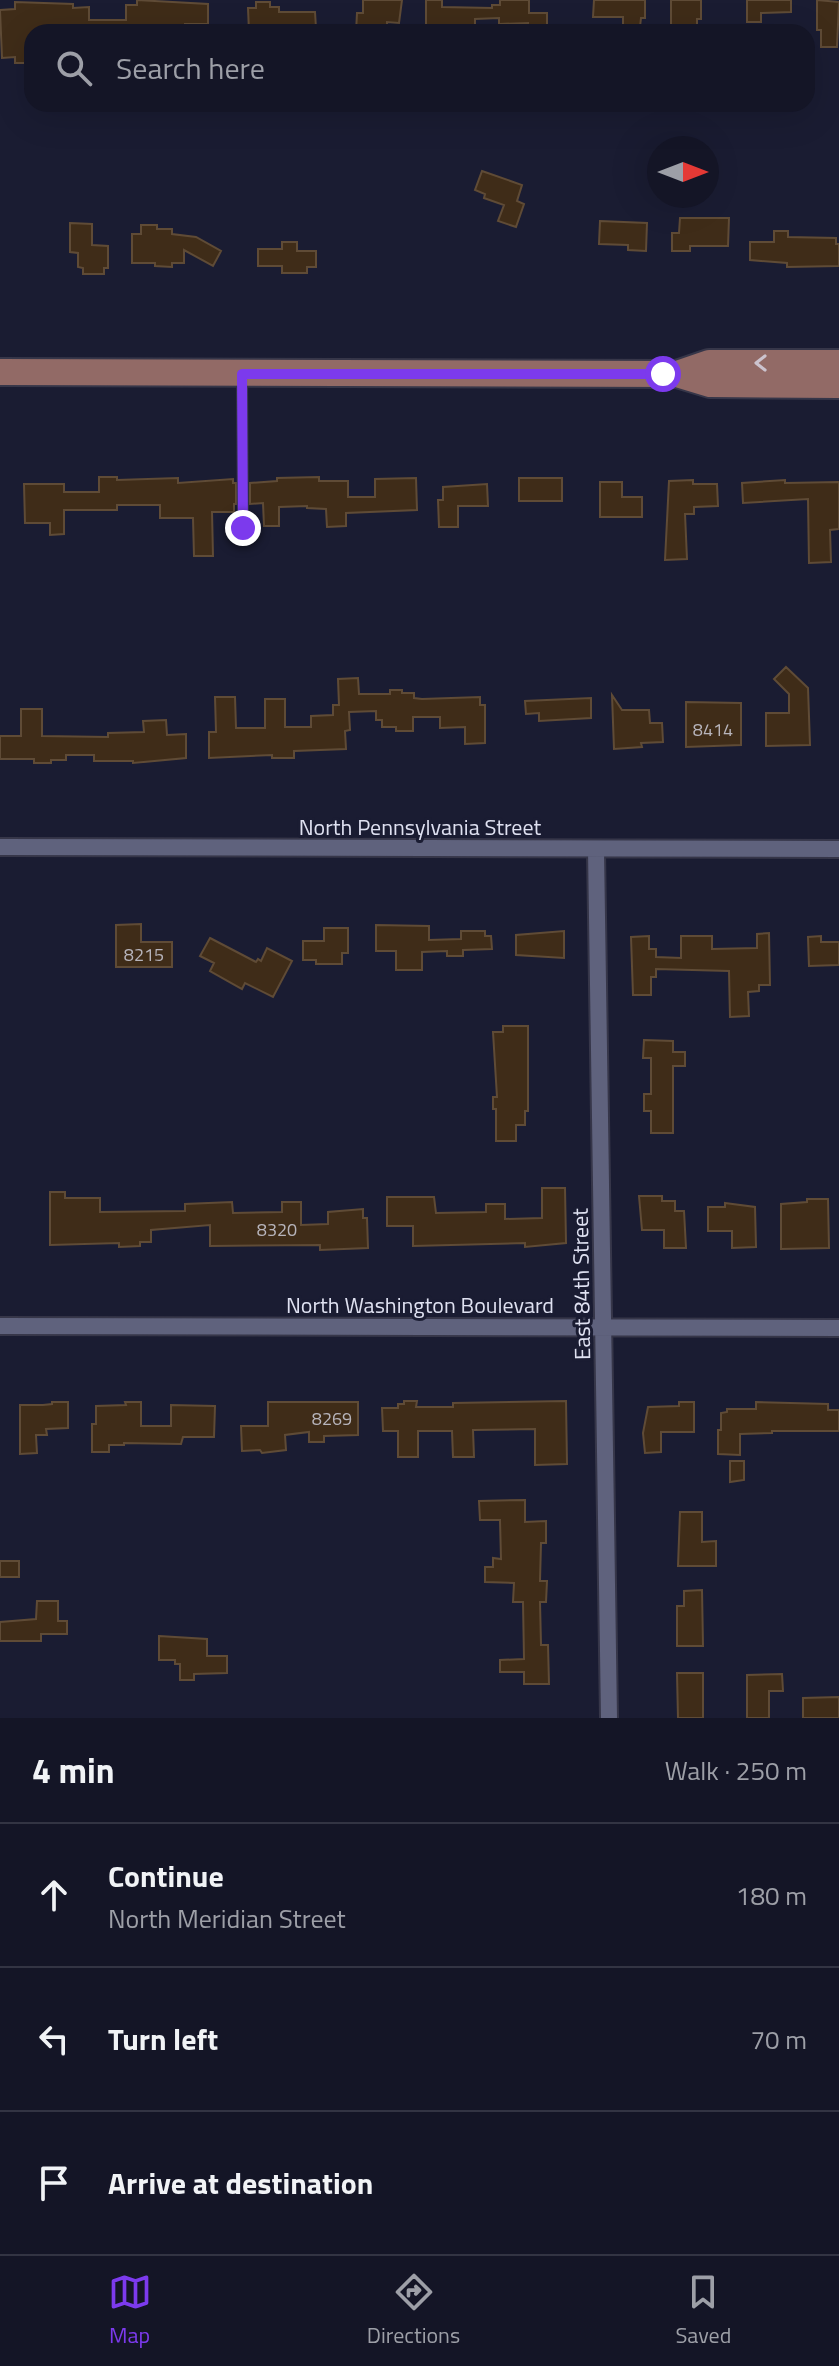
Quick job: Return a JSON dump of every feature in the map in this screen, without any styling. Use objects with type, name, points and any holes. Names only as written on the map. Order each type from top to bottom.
[{"type":"main road","points":[[677,374],[709,363],[839,363]]},
{"type":"main road","points":[[0,372],[677,374],[710,384],[839,385]]},
{"type":"street","name":"North Pennsylvania Street","points":[[0,847],[839,849]]},
{"type":"street","name":"East 84th Street","points":[[596,850],[609,1718]]},
{"type":"street","name":"North Washington Boulevard","points":[[0,1326],[839,1328]]},
{"type":"lane","points":[[242,374],[243,528]]},
{"type":"building","points":[[137,0],[208,4],[208,24],[24,24],[24,63],[15,63],[15,57],[2,58],[0,10],[15,9],[15,2],[89,7],[89,20],[126,20],[126,5],[137,5]]},
{"type":"building","points":[[363,0],[402,0],[399,23],[356,24],[357,13],[363,13]]},
{"type":"building","points":[[426,0],[442,0],[442,7],[492,8],[492,5],[500,5],[500,0],[529,0],[529,13],[547,13],[547,24],[499,24],[499,18],[475,19],[475,24],[426,24]]},
{"type":"building","points":[[594,0],[645,0],[645,18],[641,18],[640,24],[623,24],[623,17],[593,17]]},
{"type":"building","points":[[671,0],[701,0],[701,19],[697,19],[697,24],[671,24]]},
{"type":"building","points":[[747,0],[791,0],[791,12],[761,13],[761,22],[747,22]]},
{"type":"building","points":[[817,0],[839,2],[837,47],[821,47],[821,30],[817,30]]},
{"type":"building","points":[[256,2],[270,2],[270,7],[279,7],[279,12],[315,12],[316,24],[249,24],[248,8],[256,8]]},
{"type":"building","points":[[482,171],[522,185],[517,201],[524,204],[516,227],[498,221],[504,205],[484,198],[485,194],[475,190]]},
{"type":"building","points":[[680,218],[729,218],[728,246],[690,246],[690,251],[672,251],[672,233],[679,233]]},
{"type":"building","points":[[600,221],[647,223],[646,251],[628,250],[628,245],[599,244]]},
{"type":"building","points":[[70,223],[92,224],[92,245],[108,246],[108,268],[104,268],[104,274],[83,274],[83,268],[78,267],[78,253],[70,252]]},
{"type":"building","points":[[141,225],[172,229],[172,234],[196,237],[221,251],[213,266],[184,250],[184,263],[172,263],[172,267],[132,263],[132,234],[141,234]]},
{"type":"building","points":[[774,231],[788,231],[788,237],[836,238],[839,266],[787,267],[787,263],[750,260],[750,242],[774,242]]},
{"type":"building","points":[[282,242],[297,242],[297,251],[316,251],[316,267],[307,267],[307,273],[282,273],[282,266],[258,266],[258,249],[282,249]]},
{"type":"building","points":[[99,477],[117,477],[117,480],[178,478],[178,483],[233,479],[236,483],[236,504],[234,512],[212,512],[213,556],[194,556],[193,518],[160,518],[160,505],[117,505],[117,510],[64,510],[64,534],[50,535],[50,523],[25,523],[24,484],[64,484],[64,492],[99,492]]},
{"type":"building","points":[[319,477],[319,481],[348,481],[348,497],[375,497],[375,479],[416,478],[417,510],[346,513],[346,526],[327,527],[326,509],[279,507],[279,526],[264,526],[263,503],[250,504],[250,483],[277,481],[277,478]]},
{"type":"building","points":[[519,478],[562,478],[562,501],[519,501]]},
{"type":"building","points":[[693,480],[693,484],[717,484],[718,506],[694,507],[694,514],[685,514],[687,559],[665,560],[669,481]]},
{"type":"building","points":[[785,480],[785,483],[839,482],[839,529],[830,530],[831,562],[809,563],[808,499],[743,503],[742,483]]},
{"type":"building","points":[[600,482],[622,482],[622,497],[642,497],[642,517],[600,517]]},
{"type":"building","points":[[487,484],[488,506],[458,506],[458,527],[439,527],[438,500],[443,500],[443,487]]},
{"type":"building","points":[[786,667],[808,688],[810,745],[766,746],[766,713],[789,713],[789,694],[774,679]]},
{"type":"building","points":[[358,678],[359,694],[390,694],[390,690],[402,690],[402,693],[414,693],[414,698],[422,699],[480,697],[480,705],[485,705],[485,743],[465,744],[465,727],[440,728],[440,717],[413,717],[413,731],[396,731],[396,727],[382,727],[382,720],[376,720],[376,711],[349,712],[350,730],[345,731],[346,749],[294,751],[294,758],[272,758],[272,755],[209,758],[209,732],[216,732],[215,697],[235,697],[236,728],[265,728],[265,699],[285,699],[285,727],[311,727],[311,716],[333,715],[333,705],[339,705],[338,679]]},
{"type":"building","points":[[612,695],[622,710],[649,710],[650,723],[662,723],[663,742],[614,749]]},
{"type":"building","points":[[591,698],[591,718],[539,721],[539,713],[526,714],[525,701]]},
{"type":"building","points":[[686,702],[741,703],[741,745],[686,747]]},
{"type":"building","points":[[21,709],[42,709],[42,736],[108,737],[108,733],[144,732],[143,721],[166,720],[167,735],[186,734],[186,758],[133,763],[94,761],[94,755],[66,755],[66,760],[51,760],[51,763],[34,763],[34,759],[0,759],[0,736],[21,736]]},
{"type":"building","points":[[141,924],[141,942],[172,942],[172,967],[116,967],[116,925]]},
{"type":"building","points":[[376,925],[429,926],[429,940],[461,939],[461,931],[485,931],[485,936],[491,936],[492,949],[463,950],[463,956],[447,956],[447,951],[422,952],[422,970],[396,970],[396,951],[376,951]]},
{"type":"building","points":[[324,928],[348,928],[348,953],[342,953],[342,964],[316,964],[316,960],[303,960],[303,941],[324,941]]},
{"type":"building","points":[[564,931],[564,958],[516,955],[516,935]]},
{"type":"building","points":[[769,933],[770,985],[759,985],[759,991],[748,992],[749,1016],[730,1017],[729,971],[656,969],[656,977],[651,977],[651,995],[633,995],[631,937],[649,936],[649,949],[656,949],[656,957],[681,958],[681,936],[712,936],[712,949],[757,948],[757,934]]},
{"type":"building","points":[[821,936],[821,942],[839,942],[839,965],[809,966],[808,937]]},
{"type":"building","points":[[210,938],[256,962],[258,959],[261,961],[267,948],[292,961],[273,997],[245,983],[242,989],[210,971],[214,963],[200,956]]},
{"type":"building","points":[[503,1026],[528,1026],[528,1111],[525,1111],[525,1125],[516,1125],[516,1141],[496,1141],[493,1032],[503,1032]]},
{"type":"building","points":[[644,1040],[673,1041],[673,1052],[685,1052],[685,1066],[673,1066],[673,1133],[651,1133],[651,1111],[644,1111],[644,1094],[651,1094],[651,1058],[643,1058]]},
{"type":"building","points":[[542,1188],[565,1188],[566,1243],[525,1247],[525,1243],[413,1246],[413,1226],[387,1226],[387,1197],[434,1197],[436,1213],[486,1212],[486,1204],[505,1204],[505,1219],[542,1218]]},
{"type":"building","points":[[50,1192],[65,1192],[65,1198],[100,1198],[100,1212],[185,1211],[185,1204],[232,1202],[233,1213],[282,1212],[282,1202],[301,1202],[301,1225],[328,1224],[328,1212],[363,1209],[363,1218],[367,1218],[368,1248],[320,1250],[320,1245],[210,1246],[210,1225],[151,1230],[151,1242],[140,1242],[140,1246],[119,1247],[119,1243],[50,1245]]},
{"type":"building","points":[[639,1196],[662,1196],[662,1201],[675,1201],[675,1211],[684,1211],[686,1248],[664,1248],[664,1230],[642,1230]]},
{"type":"building","points":[[807,1199],[828,1199],[829,1248],[781,1249],[781,1204],[807,1202]]},
{"type":"building","points":[[725,1203],[755,1207],[756,1247],[732,1248],[732,1231],[708,1231],[708,1207],[725,1207]]},
{"type":"building","points":[[404,1401],[417,1401],[416,1407],[453,1407],[453,1403],[566,1401],[567,1464],[535,1465],[535,1429],[473,1430],[474,1457],[453,1457],[452,1431],[418,1431],[418,1457],[398,1457],[398,1431],[383,1431],[382,1408],[398,1408],[398,1404],[404,1404]]},
{"type":"building","points":[[68,1402],[68,1428],[46,1429],[47,1435],[36,1435],[37,1453],[20,1454],[20,1405]]},
{"type":"building","points":[[125,1402],[141,1402],[141,1426],[171,1426],[171,1405],[215,1406],[214,1437],[183,1437],[181,1444],[124,1443],[109,1445],[109,1452],[92,1452],[92,1424],[96,1424],[96,1406],[126,1405]]},
{"type":"building","points":[[268,1402],[358,1402],[358,1435],[324,1436],[324,1442],[309,1442],[309,1432],[285,1435],[286,1450],[262,1453],[260,1450],[242,1451],[241,1426],[268,1426]]},
{"type":"building","points":[[679,1402],[694,1402],[694,1432],[661,1432],[661,1452],[645,1453],[643,1433],[648,1407],[679,1406]]},
{"type":"building","points":[[756,1402],[828,1404],[828,1410],[839,1410],[839,1431],[740,1434],[740,1455],[718,1454],[721,1413],[727,1412],[727,1409],[756,1409]]},
{"type":"building","points":[[730,1461],[744,1461],[744,1480],[730,1482]]},
{"type":"building","points":[[525,1500],[525,1522],[546,1521],[546,1543],[541,1543],[540,1581],[547,1581],[546,1602],[540,1602],[541,1645],[548,1645],[549,1684],[524,1684],[524,1672],[500,1672],[500,1660],[524,1659],[523,1602],[513,1602],[514,1583],[485,1582],[485,1567],[493,1567],[493,1558],[501,1559],[500,1520],[480,1520],[479,1501]]},
{"type":"building","points":[[680,1512],[702,1512],[702,1542],[716,1541],[716,1566],[678,1566]]},
{"type":"building","points":[[0,1561],[19,1561],[19,1577],[0,1577]]},
{"type":"building","points":[[702,1590],[703,1646],[677,1646],[677,1606],[684,1606],[684,1591]]},
{"type":"building","points":[[37,1601],[58,1601],[58,1621],[67,1621],[67,1634],[41,1634],[41,1641],[0,1641],[0,1622],[36,1619]]},
{"type":"building","points":[[159,1636],[207,1639],[207,1656],[227,1656],[227,1673],[194,1674],[194,1680],[180,1680],[180,1664],[175,1664],[175,1660],[159,1660]]},
{"type":"building","points":[[677,1673],[703,1673],[703,1718],[678,1718]]},
{"type":"building","points":[[782,1674],[783,1691],[769,1691],[769,1718],[747,1718],[747,1675]]},
{"type":"building","points":[[839,1697],[839,1718],[803,1718],[803,1698]]},
{"type":"route","points":[[243,528],[242,374],[663,374]]}]
